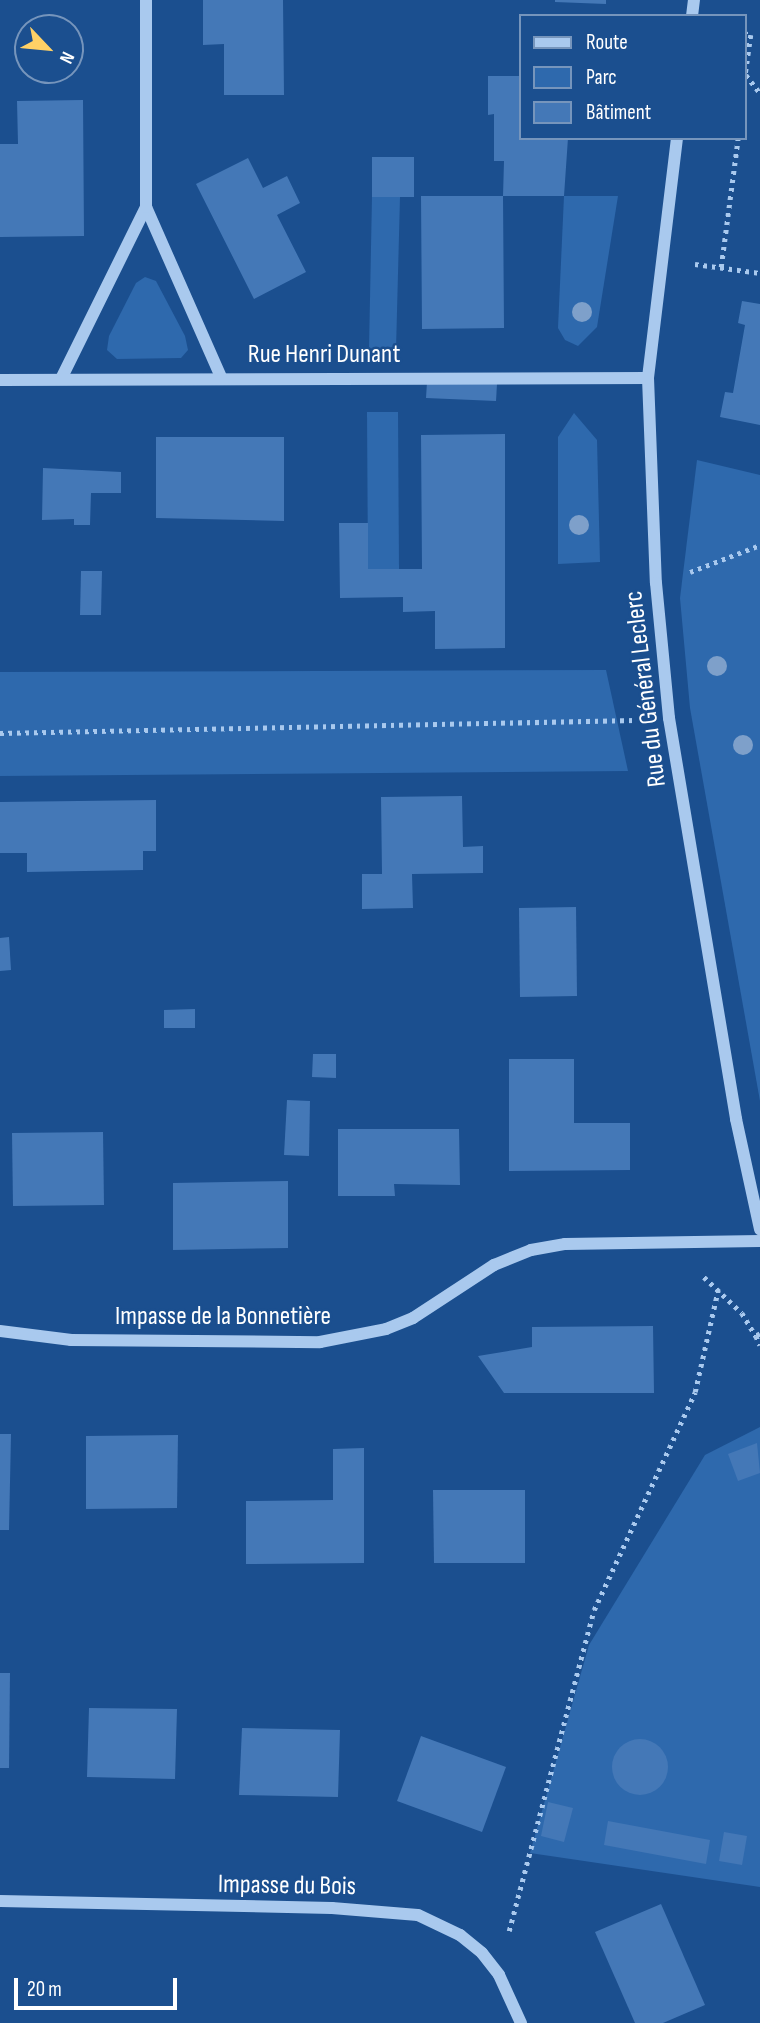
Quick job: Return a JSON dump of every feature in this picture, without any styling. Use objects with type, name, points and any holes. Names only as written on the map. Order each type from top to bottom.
[{"type":"street","points":[[146,0],[146,207],[221,377]]},
{"type":"street","name":"Rue du Général Leclerc","points":[[677,140],[648,379],[656,583],[669,718],[736,1119],[760,1229]]},
{"type":"street","points":[[62,377],[146,207]]},
{"type":"street","name":"Rue Henri Dunant","points":[[0,380],[62,377],[648,379]]},
{"type":"street","name":"Impasse de la Bonnetière","points":[[0,1331],[71,1340],[320,1342],[386,1329],[413,1318],[494,1265],[531,1250],[565,1244],[760,1241]]},
{"type":"street","name":"Impasse du Bois","points":[[0,1902],[332,1908],[418,1915],[460,1935],[499,1975],[520,2023]]},
{"type":"path","points":[[746,34],[751,35],[746,75],[760,93]]},
{"type":"path","points":[[721,267],[737,140]]},
{"type":"path","points":[[695,264],[760,273]]},
{"type":"path","points":[[656,583],[760,545]]},
{"type":"path","points":[[0,733],[669,718]]},
{"type":"path","points":[[699,1242],[704,1279],[742,1313],[758,1335],[760,1345]]},
{"type":"path","points":[[499,1975],[594,1610],[695,1392],[718,1290]]},
{"type":"green space","points":[[564,196],[618,196],[597,327],[578,346],[565,340],[558,328]]},
{"type":"green space","points":[[372,197],[400,197],[396,350],[369,350]]},
{"type":"green space","points":[[145,277],[156,281],[185,336],[188,350],[181,358],[117,359],[107,350],[109,336],[136,283]]},
{"type":"green space","points":[[367,412],[398,412],[399,569],[368,569]]},
{"type":"green space","points":[[574,413],[597,440],[600,562],[558,564],[558,437]]},
{"type":"green space","points":[[697,460],[760,475],[760,1101],[690,708],[680,598]]},
{"type":"green space","points":[[606,670],[628,771],[0,776],[0,672]]},
{"type":"green space","points":[[760,1427],[760,1887],[530,1853],[589,1645],[705,1455]]},
{"type":"building","points":[[203,0],[283,0],[284,95],[224,95],[224,44],[203,45]]},
{"type":"building","points":[[606,0],[606,4],[555,2]]},
{"type":"building","points":[[488,76],[518,76],[518,140],[568,140],[564,196],[503,196],[504,161],[494,161],[494,114],[488,115]]},
{"type":"building","points":[[83,100],[84,236],[0,237],[0,144],[18,144],[17,101]]},
{"type":"building","points":[[372,157],[414,157],[414,197],[372,197]]},
{"type":"building","points":[[248,158],[263,188],[287,176],[300,203],[277,215],[306,272],[254,299],[196,184]]},
{"type":"building","points":[[421,196],[503,196],[504,328],[422,329]]},
{"type":"building","points":[[742,301],[760,304],[760,425],[720,417],[725,392],[733,393],[745,325],[738,323]]},
{"type":"building","points":[[427,382],[497,384],[496,401],[426,398]]},
{"type":"building","points":[[505,434],[505,648],[435,649],[435,611],[403,612],[403,597],[340,598],[339,523],[368,523],[368,569],[422,569],[421,435]]},
{"type":"building","points":[[156,437],[284,437],[284,521],[156,518]]},
{"type":"building","points":[[43,468],[121,472],[121,493],[91,493],[90,525],[74,525],[74,519],[42,520]]},
{"type":"building","points":[[81,571],[102,571],[101,615],[80,615]]},
{"type":"building","points":[[462,796],[463,847],[483,846],[483,873],[412,874],[413,908],[362,909],[362,874],[382,874],[381,797]]},
{"type":"building","points":[[156,800],[156,851],[143,851],[143,870],[27,872],[27,853],[0,853],[0,802]]},
{"type":"building","points":[[576,907],[577,996],[520,997],[519,908]]},
{"type":"building","points":[[9,937],[11,970],[0,971],[0,938]]},
{"type":"building","points":[[195,1009],[195,1028],[164,1028],[164,1010]]},
{"type":"building","points":[[313,1054],[336,1054],[336,1078],[312,1077]]},
{"type":"building","points":[[509,1059],[574,1059],[574,1123],[630,1123],[630,1170],[509,1171]]},
{"type":"building","points":[[287,1100],[310,1101],[309,1156],[284,1155]]},
{"type":"building","points":[[338,1129],[459,1129],[460,1185],[394,1184],[395,1196],[338,1196]]},
{"type":"building","points":[[103,1132],[104,1205],[13,1206],[12,1133]]},
{"type":"building","points":[[288,1181],[288,1248],[173,1250],[173,1183]]},
{"type":"building","points":[[653,1326],[654,1393],[504,1393],[478,1356],[532,1347],[532,1327]]},
{"type":"building","points":[[0,1434],[11,1434],[9,1530],[0,1530]]},
{"type":"building","points":[[178,1435],[177,1508],[86,1509],[86,1436]]},
{"type":"building","points":[[757,1443],[760,1473],[738,1481],[728,1454]]},
{"type":"building","points":[[364,1448],[364,1563],[246,1564],[246,1501],[333,1500],[333,1449]]},
{"type":"building","points":[[433,1490],[525,1490],[525,1563],[434,1563]]},
{"type":"building","points":[[0,1673],[10,1673],[9,1768],[0,1768]]},
{"type":"building","points":[[89,1708],[177,1709],[175,1779],[87,1777]]},
{"type":"building","points":[[242,1728],[340,1730],[338,1797],[239,1795]]},
{"type":"building","points":[[421,1736],[506,1767],[482,1832],[397,1801]]},
{"type":"building","points":[[634,1739],[646,1739],[656,1743],[664,1751],[668,1767],[664,1783],[656,1791],[646,1795],[634,1795],[624,1791],[616,1783],[612,1773],[612,1761],[616,1751],[624,1743]]},
{"type":"building","points":[[548,1802],[573,1808],[564,1842],[541,1836]]},
{"type":"building","points":[[608,1821],[710,1840],[706,1864],[604,1845]]},
{"type":"building","points":[[724,1832],[747,1836],[742,1865],[719,1861]]},
{"type":"building","points":[[661,1904],[705,2005],[663,2023],[635,2023],[595,1932]]}]
